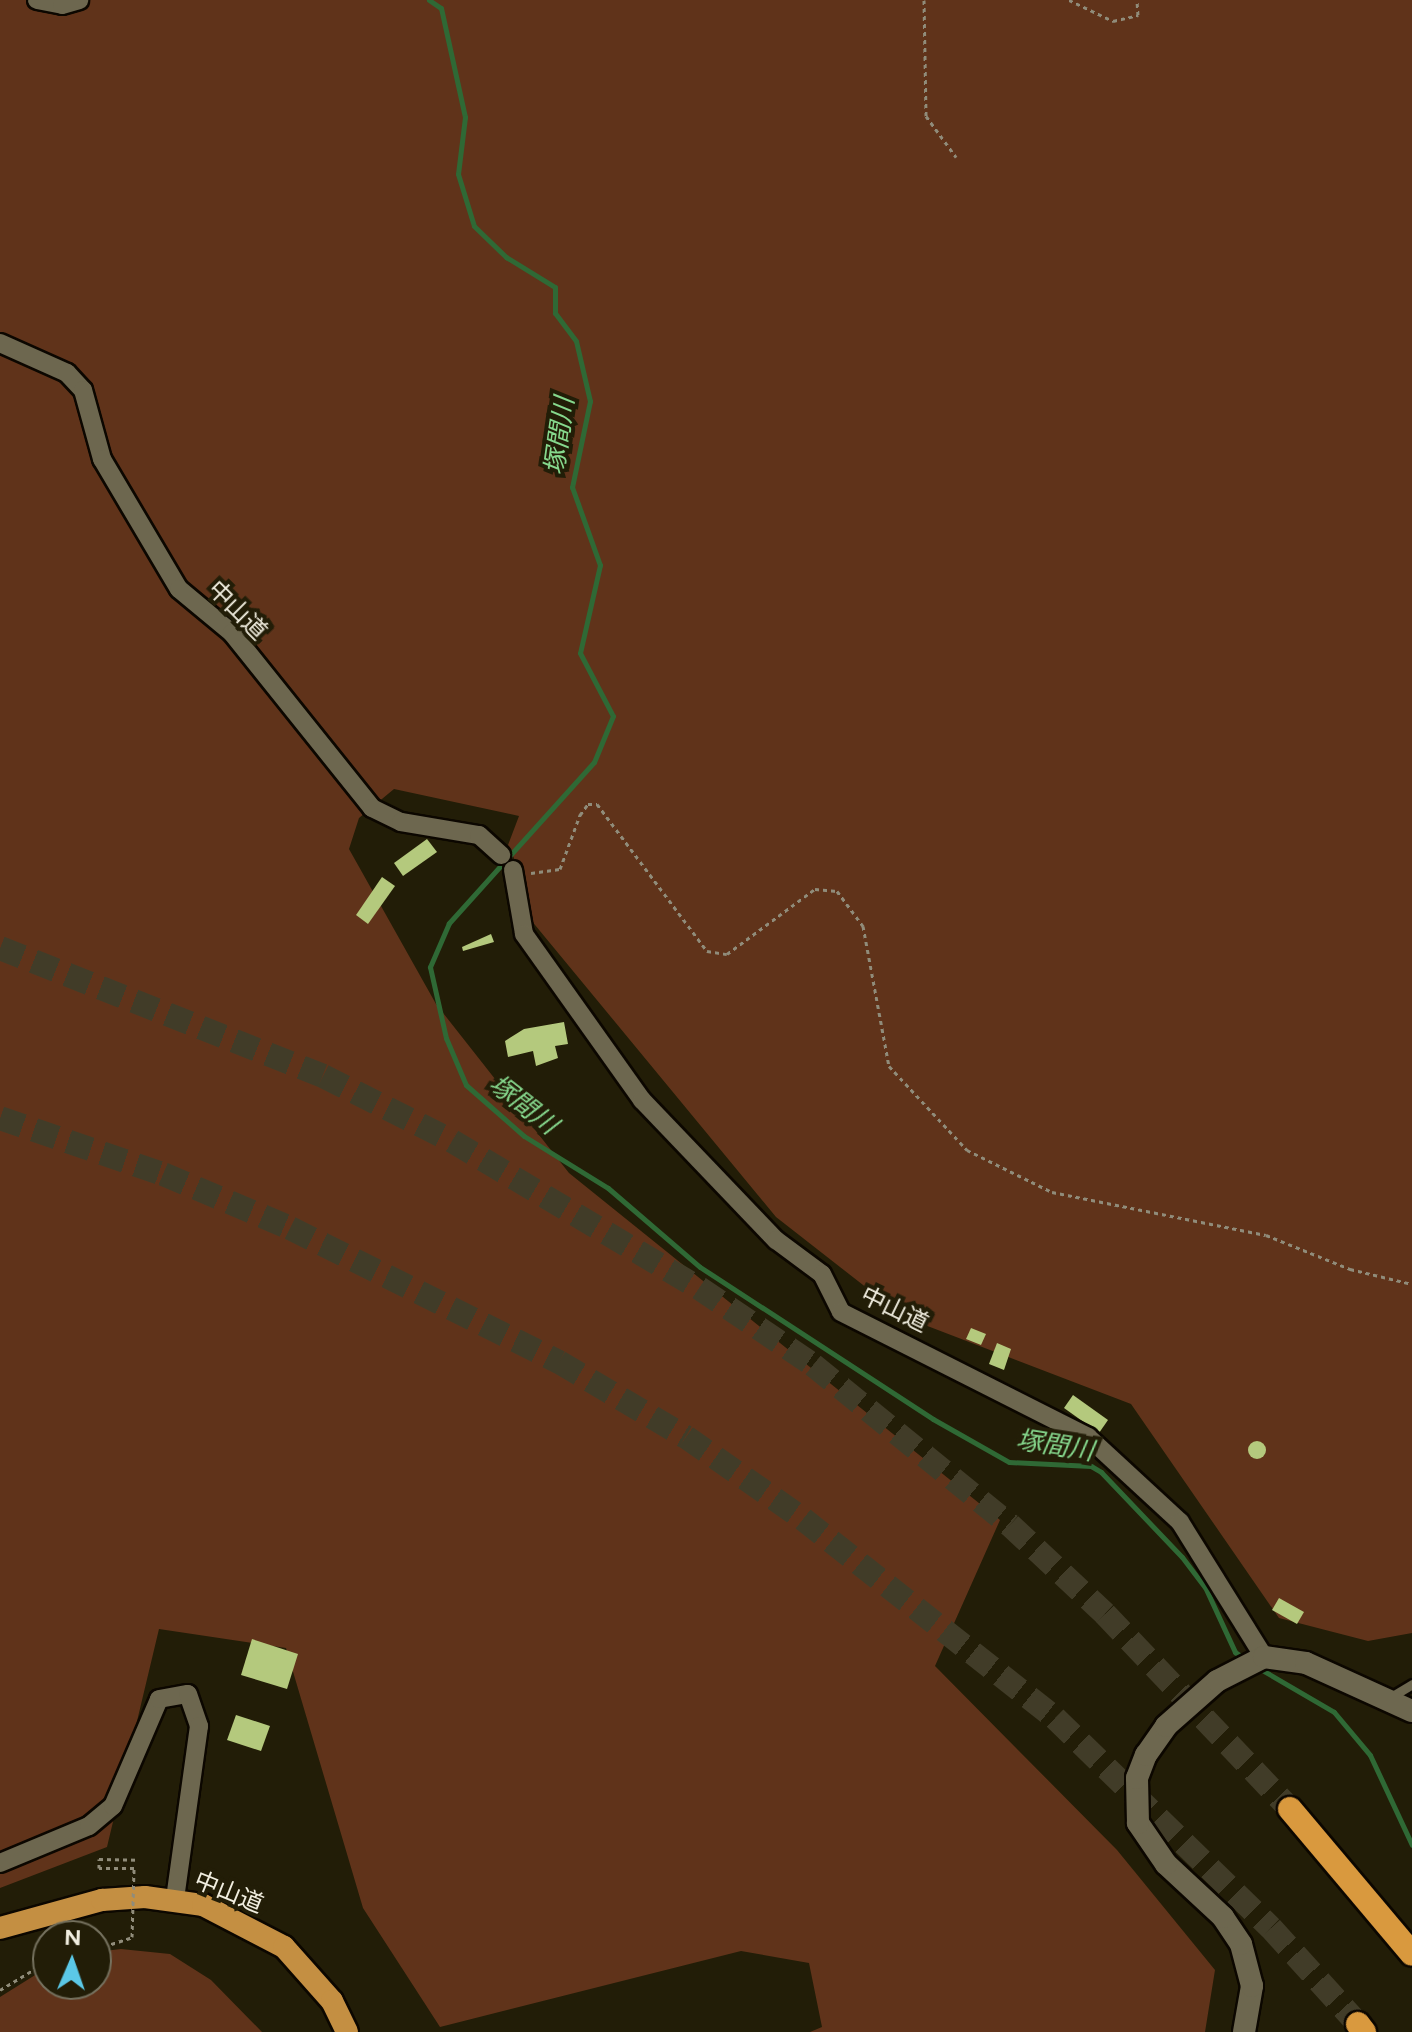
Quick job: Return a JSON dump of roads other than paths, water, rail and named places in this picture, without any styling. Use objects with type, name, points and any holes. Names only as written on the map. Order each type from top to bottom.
[{"type":"highway","points":[[1290,1809],[1412,1954]]},
{"type":"highway","name":"中山道","points":[[0,1928],[80,1903],[175,1899],[241,1920],[284,1947],[332,2001],[347,2032]]},
{"type":"street","points":[[37,0],[62,5],[79,0]]},
{"type":"street","name":"中山道","points":[[0,343],[67,373],[83,390],[102,459],[179,589],[232,633],[372,808],[401,822],[479,835],[508,863],[524,934],[642,1100],[776,1240],[822,1274],[841,1312],[1088,1437],[1180,1522],[1263,1658]]},
{"type":"street","points":[[1244,2032],[1252,1986],[1241,1944],[1149,1843],[1136,1805],[1146,1755],[1166,1726],[1236,1670],[1263,1658],[1306,1663],[1412,1711]]},
{"type":"street","points":[[0,1863],[89,1826],[113,1806],[159,1699],[188,1694],[199,1726],[175,1899]]},
{"type":"lane","points":[[1389,1698],[1412,1684]]},
{"type":"waterway","name":"塚間川","points":[[429,0],[441,8],[465,117],[458,174],[474,226],[506,257],[555,287],[555,313],[576,341],[590,401],[572,487],[600,565],[580,653],[613,716],[594,762],[449,923],[430,967],[446,1038],[466,1085],[524,1136],[608,1188],[700,1267],[933,1419],[1009,1462],[1091,1466],[1101,1472],[1182,1557],[1205,1587],[1235,1652],[1245,1659]]},
{"type":"waterway","name":"塚間川","points":[[1257,1667],[1334,1712],[1370,1755],[1412,1845]]},
{"type":"tunnel","points":[[0,948],[323,1076],[452,1141],[699,1288],[813,1365],[1010,1525],[1105,1614],[1290,1809]]},
{"type":"tunnel","points":[[0,1118],[163,1174],[290,1228],[559,1362],[686,1437],[803,1519],[1055,1718],[1271,1928],[1358,2024]]}]
